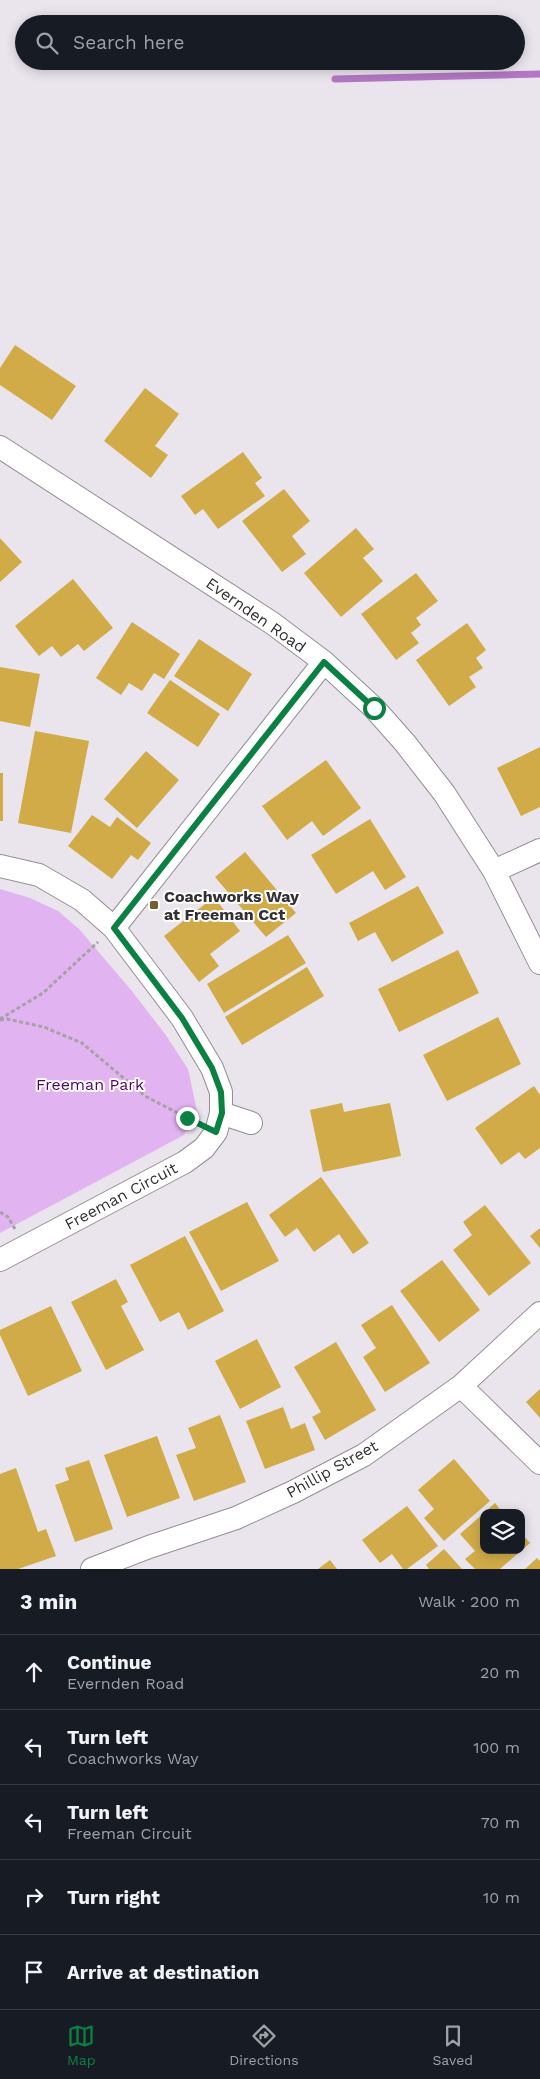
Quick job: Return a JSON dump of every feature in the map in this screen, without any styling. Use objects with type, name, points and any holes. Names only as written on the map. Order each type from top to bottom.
[{"type":"street","name":"Evernden Road","points":[[0,447],[272,623],[324,662],[374,708],[405,743],[444,793],[494,871],[540,963]]},
{"type":"street","points":[[114,928],[324,662]]},
{"type":"street","points":[[494,871],[540,850]]},
{"type":"street","points":[[0,866],[39,875],[60,885],[82,900],[114,928],[182,1018],[212,1068],[221,1092],[219,1122],[251,1123]]},
{"type":"street","name":"Freeman Circuit","points":[[0,1260],[185,1162],[204,1148],[219,1122]]},
{"type":"street","name":"Phillip Street","points":[[92,1569],[149,1547],[236,1518],[364,1456],[461,1386],[540,1313]]},
{"type":"street","points":[[461,1386],[540,1463]]},
{"type":"path","points":[[0,1019],[43,994],[114,928]]},
{"type":"path","points":[[0,1019],[44,1027],[82,1043],[145,1096],[219,1122]]},
{"type":"green space","name":"Freeman Park","points":[[0,889],[30,898],[58,911],[79,929],[131,990],[165,1034],[188,1069],[197,1111],[184,1135],[0,1233]]},
{"type":"building","points":[[15,345],[76,386],[52,420],[0,385],[0,368]]},
{"type":"building","points":[[145,388],[179,414],[155,446],[168,455],[151,478],[104,441]]},
{"type":"building","points":[[243,452],[262,478],[255,483],[265,496],[218,529],[203,509],[195,515],[181,496]]},
{"type":"building","points":[[284,489],[310,521],[292,536],[306,554],[282,572],[242,521]]},
{"type":"building","points":[[356,528],[374,549],[363,558],[383,581],[341,617],[304,573]]},
{"type":"building","points":[[0,538],[22,562],[0,582]]},
{"type":"building","points":[[416,573],[438,601],[416,618],[421,625],[411,633],[419,643],[396,660],[361,614]]},
{"type":"building","points":[[73,579],[113,628],[84,651],[78,644],[61,657],[52,646],[39,656],[15,626]]},
{"type":"building","points":[[132,622],[180,654],[164,679],[154,673],[142,691],[129,683],[121,695],[96,678]]},
{"type":"building","points":[[467,623],[486,650],[476,658],[483,668],[469,677],[476,687],[449,706],[416,660]]},
{"type":"building","points":[[199,639],[252,674],[228,711],[174,676]]},
{"type":"building","points":[[0,667],[40,674],[30,727],[0,721]]},
{"type":"building","points":[[170,680],[220,714],[198,747],[147,713]]},
{"type":"building","points":[[35,731],[89,741],[71,833],[18,823]]},
{"type":"building","points":[[540,747],[540,807],[521,816],[497,768]]},
{"type":"building","points":[[146,751],[179,780],[137,828],[104,799]]},
{"type":"building","points":[[326,760],[361,808],[323,836],[312,821],[287,840],[262,806]]},
{"type":"building","points":[[0,773],[3,773],[3,821],[0,821]]},
{"type":"building","points":[[92,815],[110,827],[117,817],[151,843],[138,860],[131,855],[112,879],[68,846]]},
{"type":"building","points":[[370,819],[406,877],[385,890],[373,871],[336,894],[311,855]]},
{"type":"building","points":[[245,852],[296,913],[266,937],[215,877]]},
{"type":"building","points":[[418,886],[444,933],[392,962],[375,932],[358,941],[349,923]]},
{"type":"building","points":[[214,897],[240,931],[210,954],[219,966],[199,982],[164,936]]},
{"type":"building","points":[[288,935],[306,963],[224,1013],[207,984]]},
{"type":"building","points":[[458,950],[479,993],[399,1032],[378,989]]},
{"type":"building","points":[[307,967],[324,996],[242,1045],[225,1017]]},
{"type":"building","points":[[498,1017],[521,1064],[447,1101],[423,1055]]},
{"type":"building","points":[[534,1086],[540,1095],[540,1148],[525,1159],[519,1152],[501,1165],[475,1128]]},
{"type":"building","points":[[342,1103],[344,1112],[390,1103],[401,1156],[323,1172],[310,1110]]},
{"type":"building","points":[[321,1177],[369,1243],[353,1254],[339,1234],[314,1252],[297,1228],[285,1237],[269,1215]]},
{"type":"building","points":[[247,1202],[279,1261],[221,1291],[189,1232]]},
{"type":"building","points":[[485,1205],[531,1263],[489,1296],[453,1250],[472,1235],[463,1222]]},
{"type":"building","points":[[540,1228],[540,1248],[530,1236]]},
{"type":"building","points":[[185,1236],[224,1311],[188,1330],[179,1312],[160,1322],[130,1265]]},
{"type":"building","points":[[442,1260],[480,1310],[439,1342],[400,1291]]},
{"type":"building","points":[[116,1279],[128,1302],[121,1306],[144,1350],[106,1370],[71,1302]]},
{"type":"building","points":[[392,1305],[430,1363],[385,1392],[363,1357],[376,1348],[361,1325]]},
{"type":"building","points":[[51,1306],[82,1371],[28,1396],[0,1335],[0,1330]]},
{"type":"building","points":[[257,1339],[281,1387],[240,1409],[215,1361]]},
{"type":"building","points":[[336,1342],[376,1410],[325,1440],[312,1417],[321,1412],[294,1367]]},
{"type":"building","points":[[540,1389],[540,1418],[526,1402]]},
{"type":"building","points":[[283,1407],[291,1429],[305,1423],[315,1450],[265,1469],[246,1421]]},
{"type":"building","points":[[220,1415],[246,1482],[194,1501],[176,1455],[196,1448],[188,1428]]},
{"type":"building","points":[[157,1436],[180,1498],[127,1517],[104,1455]]},
{"type":"building","points":[[454,1459],[490,1501],[444,1541],[424,1518],[434,1509],[418,1490]]},
{"type":"building","points":[[89,1460],[113,1529],[75,1542],[55,1485],[69,1480],[65,1468]]},
{"type":"building","points":[[16,1468],[38,1532],[46,1529],[56,1556],[18,1569],[0,1569],[0,1474]]},
{"type":"building","points":[[495,1503],[500,1509],[488,1509]]},
{"type":"building","points":[[407,1506],[438,1546],[407,1569],[403,1569],[392,1554],[380,1563],[362,1540]]},
{"type":"building","points":[[480,1516],[480,1554],[517,1554],[500,1569],[475,1569],[465,1559],[475,1551],[460,1534]]},
{"type":"building","points":[[525,1537],[530,1543],[525,1547]]},
{"type":"building","points":[[444,1549],[462,1569],[429,1569],[426,1565]]},
{"type":"building","points":[[537,1558],[540,1561],[540,1569],[525,1569]]},
{"type":"building","points":[[330,1560],[337,1569],[318,1569]]},
{"type":"waterway","points":[[335,79],[540,74]]},
{"type":"place","name":"Coachworks Way at Freeman Cct","points":[[154,905]]},
{"type":"route","points":[[187,1118],[216,1132],[222,1113],[221,1092],[212,1068],[182,1018],[114,928],[324,662],[374,708]]}]
